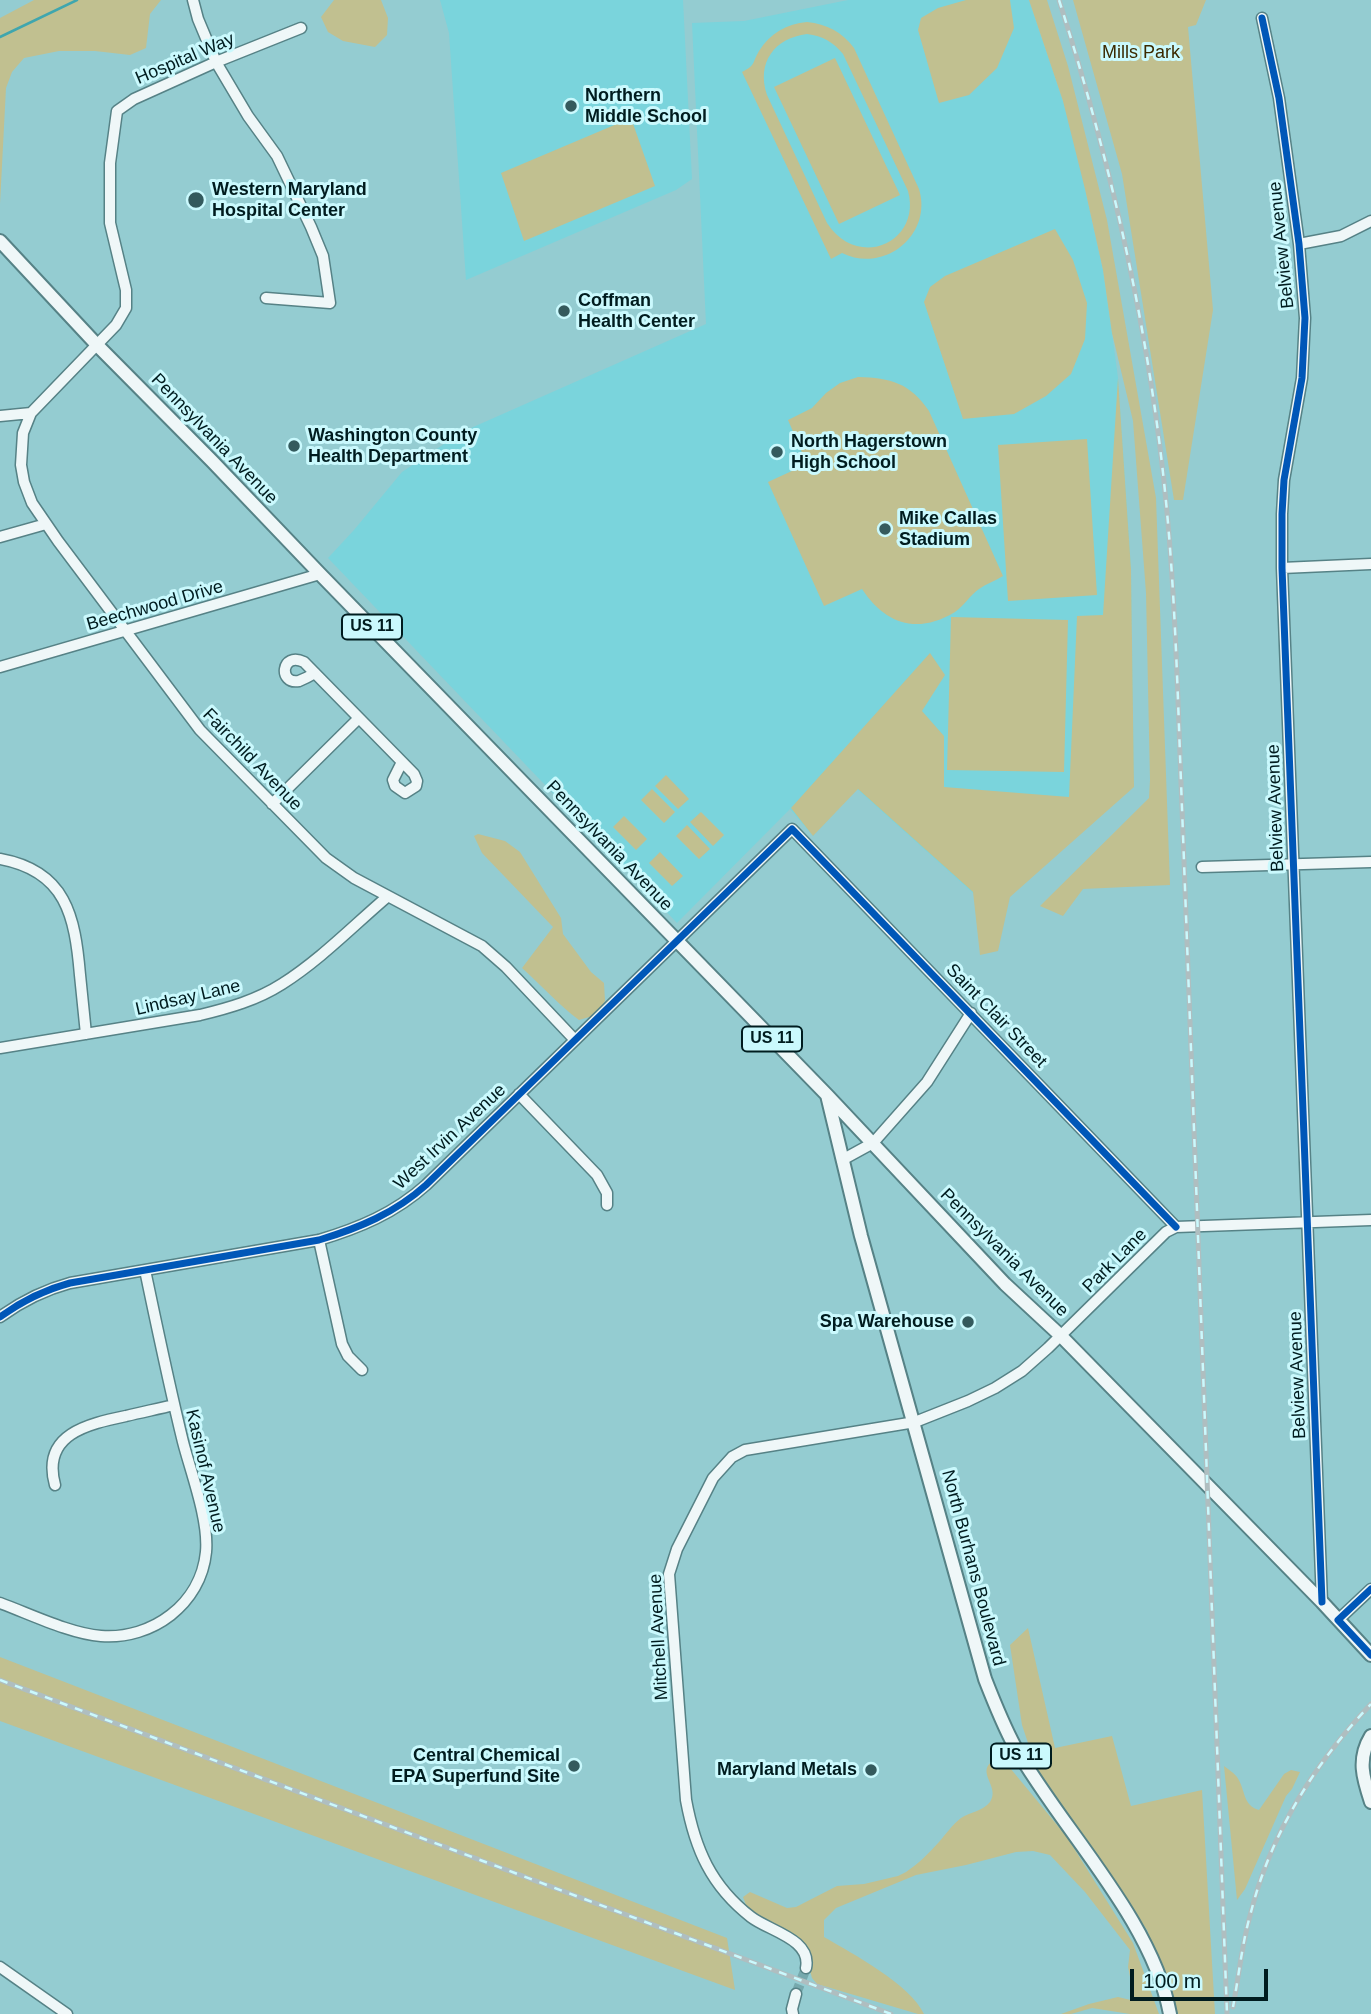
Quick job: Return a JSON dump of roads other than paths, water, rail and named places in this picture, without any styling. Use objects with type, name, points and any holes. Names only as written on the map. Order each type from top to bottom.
[{"type":"main road","name":"Pennsylvania Avenue","points":[[0,241],[97,345],[827,1094],[1005,1284],[1061,1336],[1371,1655]]},
{"type":"main road","name":"North Burhans Boulevard","points":[[827,1094],[861,1236],[985,1679],[1016,1749],[1140,1936],[1154,1965],[1170,2014]]},
{"type":"main road","points":[[1370,1739],[1363,1750],[1362,1768],[1371,1802]]},
{"type":"street","points":[[193,0],[216,62],[248,116],[277,156],[324,256],[330,303],[266,298]]},
{"type":"street","name":"Belview Avenue","points":[[1262,18],[1279,97],[1304,284],[1305,349],[1284,480],[1282,568],[1322,1602]]},
{"type":"street","name":"Hospital Way","points":[[31,413],[116,325],[126,308],[126,290],[110,223],[110,163],[117,111],[134,99],[216,62],[302,28]]},
{"type":"street","points":[[1299,244],[1341,236],[1371,221]]},
{"type":"street","points":[[0,416],[31,413]]},
{"type":"street","name":"Fairchild Avenue","points":[[31,413],[23,433],[21,465],[32,503],[200,730],[310,844],[354,878],[482,946],[506,967],[575,1040]]},
{"type":"street","points":[[0,537],[46,524]]},
{"type":"street","points":[[1282,568],[1371,564]]},
{"type":"street","name":"Beechwood Drive","points":[[0,667],[320,574]]},
{"type":"street","points":[[315,673],[402,762]]},
{"type":"street","points":[[272,804],[359,718]]},
{"type":"street","name":"West Irvin Avenue","points":[[0,1317],[48,1289],[94,1277],[319,1240],[375,1220],[413,1197],[792,829]]},
{"type":"street","name":"Saint Clair Street","points":[[792,829],[1176,1227]]},
{"type":"street","points":[[0,859],[18,862],[40,874],[65,900],[76,931],[86,1034]]},
{"type":"street","points":[[1202,867],[1371,862]]},
{"type":"street","name":"Lindsay Lane","points":[[0,1048],[228,1009],[250,1001],[284,983],[387,897]]},
{"type":"street","points":[[842,1160],[873,1143],[927,1082],[971,1013]]},
{"type":"street","points":[[519,1094],[597,1175],[607,1193],[607,1205]]},
{"type":"street","points":[[1176,1227],[1371,1220]]},
{"type":"street","name":"Park Lane","points":[[915,1422],[968,1401],[1022,1371],[1166,1232],[1176,1227]]},
{"type":"street","points":[[319,1240],[342,1344],[348,1356],[362,1370]]},
{"type":"street","name":"Kasinof Avenue","points":[[0,1603],[79,1632],[117,1636],[135,1634],[156,1626],[186,1602],[196,1586],[202,1570],[206,1539],[204,1522],[174,1405],[145,1270]]},
{"type":"street","points":[[55,1485],[51,1462],[65,1439],[76,1430],[91,1423],[174,1405]]},
{"type":"street","name":"Mitchell Avenue","points":[[806,1968],[806,1952],[800,1945],[760,1924],[727,1896],[700,1855],[691,1830],[686,1800],[669,1574],[672,1560],[713,1478],[732,1457],[745,1450],[768,1445],[915,1422]]},
{"type":"street","points":[[1338,1620],[1371,1588]]},
{"type":"street","points":[[0,1967],[67,2014]]},
{"type":"street","points":[[793,2014],[796,1994]]},
{"type":"waterway","points":[[0,37],[77,0]]},
{"type":"tunnel","points":[[796,1994],[806,1968]]},
{"type":"railway","points":[[1059,0],[1096,126],[1127,253],[1151,382],[1167,512],[1178,697],[1227,2014]]},
{"type":"railway","points":[[0,1680],[891,2014]]},
{"type":"railway","points":[[1233,2007],[1248,1924],[1270,1854],[1314,1775],[1331,1750],[1371,1704]]},
{"type":"place","name":"Northern Middle School","points":[[571,106]]},
{"type":"place","name":"Western Maryland Hospital Center","points":[[196,200]]},
{"type":"place","name":"Coffman Health Center","points":[[564,311]]},
{"type":"place","name":"Washington County Health Department","points":[[294,446]]},
{"type":"place","name":"North Hagerstown High School","points":[[777,452]]},
{"type":"place","name":"Mike Callas Stadium","points":[[885,529]]},
{"type":"place","name":"Spa Warehouse","points":[[968,1322]]},
{"type":"place","name":"Central Chemical EPA Superfund Site","points":[[574,1766]]},
{"type":"place","name":"Maryland Metals","points":[[871,1770]]},
{"type":"park label","name":"Mills Park","points":[[1141,53]]}]
